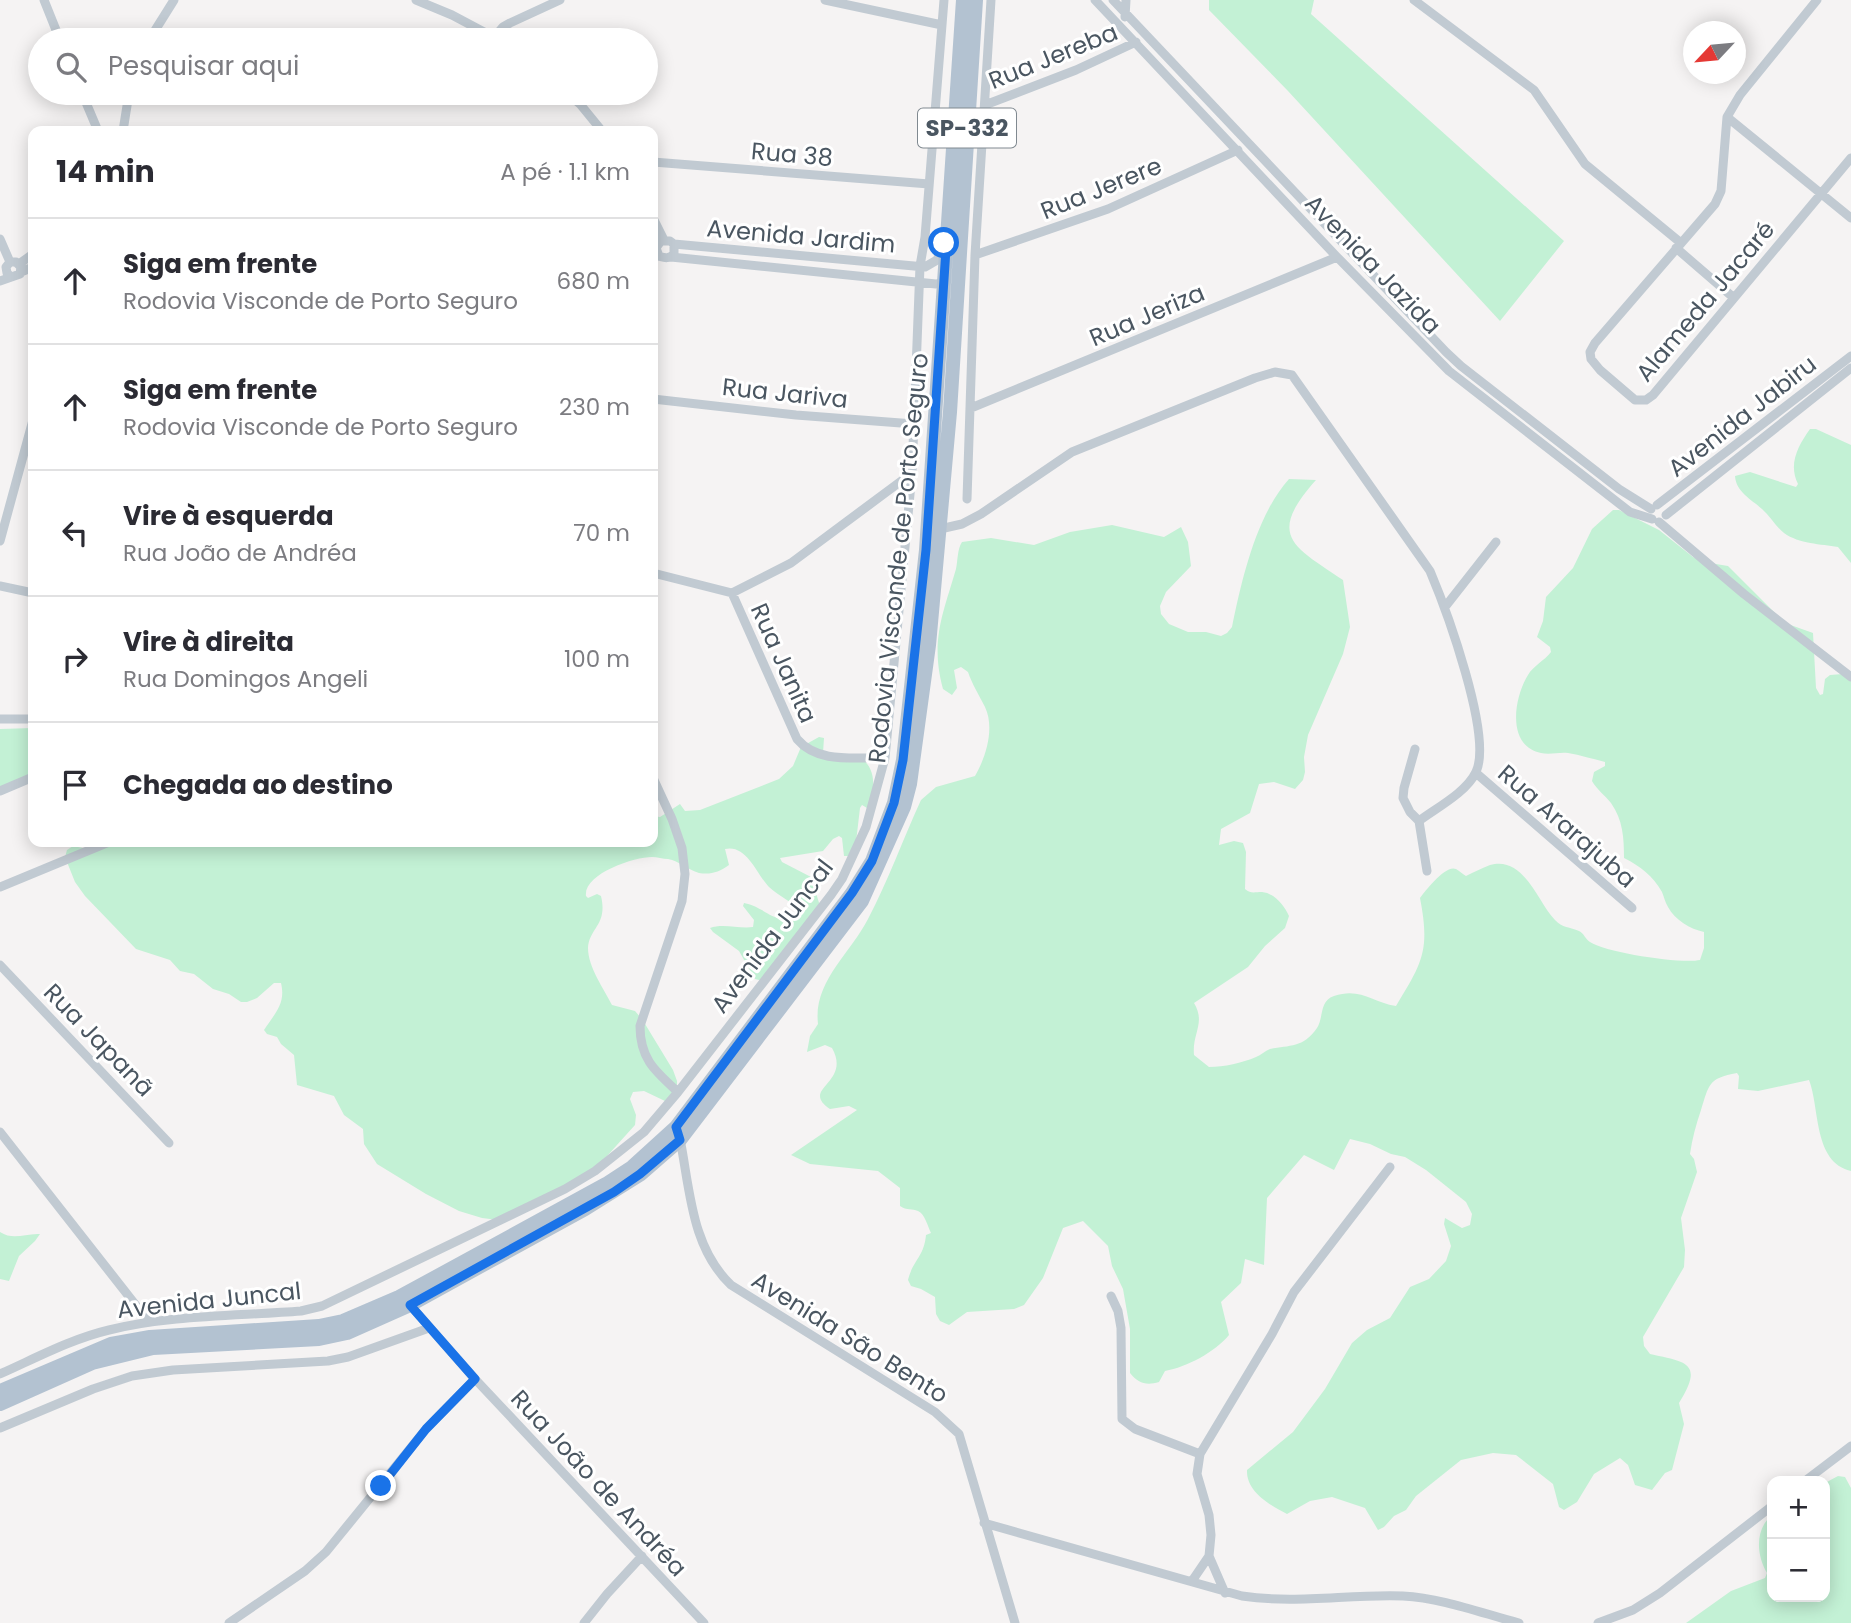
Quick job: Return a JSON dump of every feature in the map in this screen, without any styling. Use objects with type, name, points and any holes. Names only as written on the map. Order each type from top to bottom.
[{"type":"main road","name":"SP-332","points":[[947,234],[963,0]]},
{"type":"main road","name":"SP-332","points":[[968,255],[976,0]]},
{"type":"main road","name":"Rodovia Visconde de Porto Seguro","points":[[0,1391],[111,1345],[150,1337],[319,1326],[363,1314],[606,1184],[678,1134],[852,893],[872,861],[894,803],[903,760],[926,550],[947,234]]},
{"type":"main road","name":"Rodovia Visconde de Porto Seguro","points":[[0,1404],[92,1363],[153,1348],[319,1339],[347,1333],[410,1305],[614,1192],[640,1174],[678,1134],[862,901],[904,807],[910,784],[929,645],[968,255]]},
{"type":"main road","points":[[944,282],[955,276],[968,255]]},
{"type":"street","points":[[44,0],[55,28]]},
{"type":"street","points":[[156,28],[174,0]]},
{"type":"street","points":[[416,0],[473,28]]},
{"type":"street","points":[[505,28],[510,23],[560,0]]},
{"type":"street","points":[[825,0],[942,25]]},
{"type":"street","name":"Avenida Juncal","points":[[0,1374],[75,1340],[109,1330],[149,1322],[301,1311],[322,1306],[565,1189],[620,1153],[644,1132],[678,1092],[842,879],[866,827],[885,758],[912,473],[919,280],[944,0]]},
{"type":"street","points":[[967,499],[971,408],[968,255],[985,105],[991,0]]},
{"type":"street","name":"Avenida Jazida","points":[[1095,0],[1337,257],[1449,371],[1630,512],[1655,514]]},
{"type":"street","name":"Avenida Jazida","points":[[1113,0],[1412,318],[1461,366],[1655,514],[1744,594],[1851,677]]},
{"type":"street","points":[[1123,29],[1126,0]]},
{"type":"street","points":[[1415,0],[1534,90],[1585,164],[1734,298]]},
{"type":"street","name":"Alameda Jacaré","points":[[1817,0],[1740,95],[1727,117],[1721,191],[1716,204],[1595,343],[1590,352],[1591,359],[1607,377],[1635,400],[1646,400],[1653,395],[1851,158]]},
{"type":"street","name":"Rua Jereba","points":[[985,105],[1136,42]]},
{"type":"street","points":[[87,105],[97,126]]},
{"type":"street","points":[[124,126],[127,105]]},
{"type":"street","points":[[581,105],[598,126]]},
{"type":"street","points":[[1727,117],[1851,218]]},
{"type":"street","name":"Rua Jerere","points":[[968,255],[1108,209],[1238,150],[1238,141],[1248,142]]},
{"type":"street","name":"Rua 38","points":[[658,162],[929,184]]},
{"type":"street","name":"Avenida Jardim","points":[[662,243],[920,267],[930,266],[937,260],[947,234]]},
{"type":"street","points":[[0,239],[17,276],[0,281]]},
{"type":"street","points":[[662,243],[674,254],[671,257]]},
{"type":"street","name":"Rua Jeriza","points":[[971,408],[1337,257],[1347,258],[1348,248]]},
{"type":"street","name":"Avenida Jardim","points":[[658,256],[919,280],[936,284],[944,282]]},
{"type":"street","points":[[11,267],[28,257]]},
{"type":"street","name":"Avenida Jabiru","points":[[1655,514],[1851,356]]},
{"type":"street","name":"Avenida Jabiru","points":[[1655,514],[1664,508],[1666,515],[1851,368]]},
{"type":"street","points":[[940,529],[962,524],[981,514],[1072,452],[1255,378],[1275,372],[1292,375],[1430,571],[1446,607],[1480,732],[1476,773],[1456,793],[1419,821]]},
{"type":"street","name":"Rua Jariva","points":[[658,400],[796,415],[914,424]]},
{"type":"street","points":[[0,541],[28,438]]},
{"type":"street","points":[[658,574],[732,593],[792,563],[912,473]]},
{"type":"street","points":[[1446,607],[1496,542]]},
{"type":"street","points":[[0,586],[28,592]]},
{"type":"street","name":"Rua Janita","points":[[732,593],[801,745],[820,756],[885,758]]},
{"type":"street","points":[[0,719],[28,719]]},
{"type":"street","points":[[1415,749],[1403,798],[1410,813],[1419,821],[1427,871]]},
{"type":"street","name":"Rua Ararajuba","points":[[1476,773],[1632,908]]},
{"type":"street","points":[[0,791],[28,779]]},
{"type":"street","points":[[658,789],[682,848],[685,874],[682,901],[640,1026],[640,1041],[646,1058],[655,1071],[678,1092]]},
{"type":"street","points":[[0,887],[97,847]]},
{"type":"street","name":"Rua Japanã","points":[[0,965],[169,1143]]},
{"type":"street","points":[[0,1132],[149,1322]]},
{"type":"street","name":"Avenida São Bento","points":[[678,1134],[697,1226],[709,1259],[719,1273],[731,1285],[935,1412],[953,1426],[963,1443],[1015,1623]]},
{"type":"street","points":[[1192,1581],[1209,1556],[1211,1535],[1209,1515],[1197,1474],[1200,1454],[1272,1335],[1294,1292],[1390,1167]]},
{"type":"street","points":[[1111,1296],[1118,1311],[1121,1328],[1122,1419],[1126,1424],[1150,1436],[1200,1454]]},
{"type":"street","name":"Rua João de Andréa","points":[[410,1305],[475,1379],[704,1623]]},
{"type":"street","points":[[0,1428],[67,1399],[132,1376],[173,1370],[328,1361],[348,1357],[429,1328]]},
{"type":"street","points":[[229,1623],[304,1571],[326,1552],[426,1429],[475,1379]]},
{"type":"street","points":[[1812,1476],[1851,1446]]},
{"type":"street","points":[[1598,1623],[1633,1610],[1660,1592],[1767,1510]]},
{"type":"street","points":[[984,1523],[1192,1581],[1225,1593],[1275,1601],[1405,1596],[1518,1623]]},
{"type":"street","points":[[584,1623],[642,1556]]},
{"type":"street","points":[[1209,1556],[1225,1593]]},
{"type":"green space","points":[[1209,0],[1314,0],[1311,14],[1564,241],[1500,321],[1288,91],[1209,10]]},
{"type":"green space","points":[[1810,429],[1816,429],[1851,445],[1851,563],[1838,547],[1803,541],[1784,533],[1741,491],[1736,482],[1735,476],[1750,472],[1796,487],[1798,484],[1794,462]]},
{"type":"green space","points":[[1289,479],[1316,480],[1292,514],[1289,527],[1299,548],[1343,580],[1350,627],[1343,654],[1308,735],[1303,780],[1295,789],[1274,782],[1259,784],[1250,813],[1221,829],[1219,845],[1234,841],[1243,843],[1246,852],[1245,889],[1271,895],[1289,916],[1285,928],[1265,946],[1248,967],[1194,1003],[1199,1022],[1194,1055],[1209,1067],[1239,1063],[1270,1049],[1290,1046],[1307,1039],[1319,1024],[1324,1005],[1334,996],[1359,994],[1396,1006],[1413,978],[1422,955],[1424,931],[1420,898],[1447,870],[1456,869],[1466,876],[1490,865],[1512,867],[1529,882],[1558,923],[1581,932],[1590,942],[1644,957],[1700,960],[1704,948],[1704,932],[1679,920],[1671,912],[1655,881],[1624,858],[1623,836],[1618,816],[1611,803],[1592,781],[1594,772],[1605,766],[1605,762],[1568,753],[1541,753],[1530,749],[1522,741],[1518,731],[1517,708],[1523,684],[1530,672],[1551,652],[1550,647],[1537,637],[1543,621],[1546,597],[1573,568],[1592,529],[1613,510],[1619,510],[1659,530],[1693,557],[1704,562],[1728,566],[1785,623],[1813,633],[1816,688],[1820,695],[1823,694],[1825,679],[1830,675],[1851,676],[1851,1171],[1839,1166],[1824,1146],[1809,1080],[1758,1091],[1738,1089],[1737,1073],[1720,1077],[1711,1084],[1697,1121],[1690,1154],[1697,1172],[1681,1218],[1684,1267],[1643,1337],[1644,1346],[1650,1354],[1682,1362],[1691,1372],[1679,1403],[1684,1424],[1672,1470],[1665,1473],[1652,1490],[1635,1485],[1628,1465],[1620,1458],[1594,1474],[1577,1502],[1564,1510],[1559,1507],[1553,1484],[1516,1455],[1493,1453],[1461,1460],[1416,1496],[1406,1510],[1378,1530],[1365,1508],[1332,1497],[1310,1501],[1287,1514],[1267,1502],[1250,1485],[1247,1470],[1293,1432],[1325,1389],[1352,1343],[1367,1330],[1390,1318],[1410,1287],[1429,1279],[1446,1261],[1451,1246],[1444,1224],[1445,1218],[1462,1228],[1470,1225],[1472,1214],[1466,1202],[1405,1157],[1350,1139],[1334,1170],[1304,1155],[1267,1198],[1264,1265],[1245,1259],[1241,1283],[1221,1302],[1229,1335],[1200,1358],[1165,1371],[1159,1382],[1146,1384],[1130,1373],[1130,1329],[1123,1289],[1112,1266],[1108,1246],[1083,1221],[1063,1228],[1043,1278],[1024,1305],[1014,1309],[967,1312],[949,1325],[940,1321],[936,1314],[935,1297],[911,1286],[908,1280],[926,1235],[931,1233],[920,1213],[900,1206],[900,1188],[878,1171],[810,1164],[791,1155],[857,1110],[849,1106],[830,1109],[822,1102],[822,1090],[836,1070],[832,1048],[825,1045],[807,1052],[810,1036],[818,1024],[821,995],[827,982],[868,919],[921,800],[936,787],[975,776],[986,751],[988,715],[968,672],[961,667],[954,670],[957,688],[952,695],[943,689],[939,672],[940,628],[962,542],[991,538],[1034,545],[1070,532],[1112,525],[1164,537],[1181,527],[1188,542],[1191,566],[1166,592],[1160,606],[1161,614],[1169,624],[1188,632],[1206,632],[1221,636],[1232,627],[1259,529],[1277,494]]},
{"type":"green space","points":[[28,728],[28,778],[0,790],[0,729]]},
{"type":"green space","points":[[819,737],[824,738],[823,753],[863,760],[868,764],[873,776],[872,796],[867,808],[862,805],[860,808],[856,842],[848,856],[844,856],[842,838],[839,836],[823,851],[780,858],[782,862],[811,877],[820,906],[763,981],[755,979],[739,951],[710,928],[753,927],[754,920],[743,906],[744,903],[786,919],[794,919],[801,911],[769,887],[751,862],[739,851],[725,849],[729,865],[707,874],[695,872],[668,859],[652,857],[634,860],[611,868],[587,888],[586,896],[601,896],[602,906],[600,920],[588,948],[593,970],[612,1005],[635,1011],[642,1019],[673,1070],[677,1093],[665,1101],[644,1091],[633,1092],[630,1099],[636,1115],[635,1125],[598,1166],[545,1203],[498,1220],[459,1211],[377,1164],[364,1144],[363,1129],[344,1115],[334,1096],[297,1085],[294,1055],[277,1037],[264,1030],[281,1003],[281,983],[274,983],[257,998],[241,1002],[229,994],[213,989],[194,974],[180,971],[170,960],[136,949],[85,896],[75,882],[65,857],[67,850],[72,847],[93,850],[99,847],[658,847],[658,817],[680,804],[685,811],[700,810],[779,779],[793,766],[801,747]]},
{"type":"green space","points":[[0,1232],[15,1236],[40,1234],[19,1256],[9,1281],[0,1279]]},
{"type":"green space","points":[[1838,1476],[1845,1477],[1851,1488],[1851,1623],[1686,1623],[1731,1591],[1765,1578],[1767,1573],[1767,1602],[1830,1602],[1830,1480]]},
{"type":"green space","points":[[1766,1521],[1767,1573],[1759,1550],[1760,1534]]},
{"type":"route","points":[[381,1486],[426,1429],[475,1379],[410,1305],[614,1192],[680,1140],[676,1127],[852,893],[872,861],[894,803],[903,760],[926,550],[947,234],[944,243]]}]
